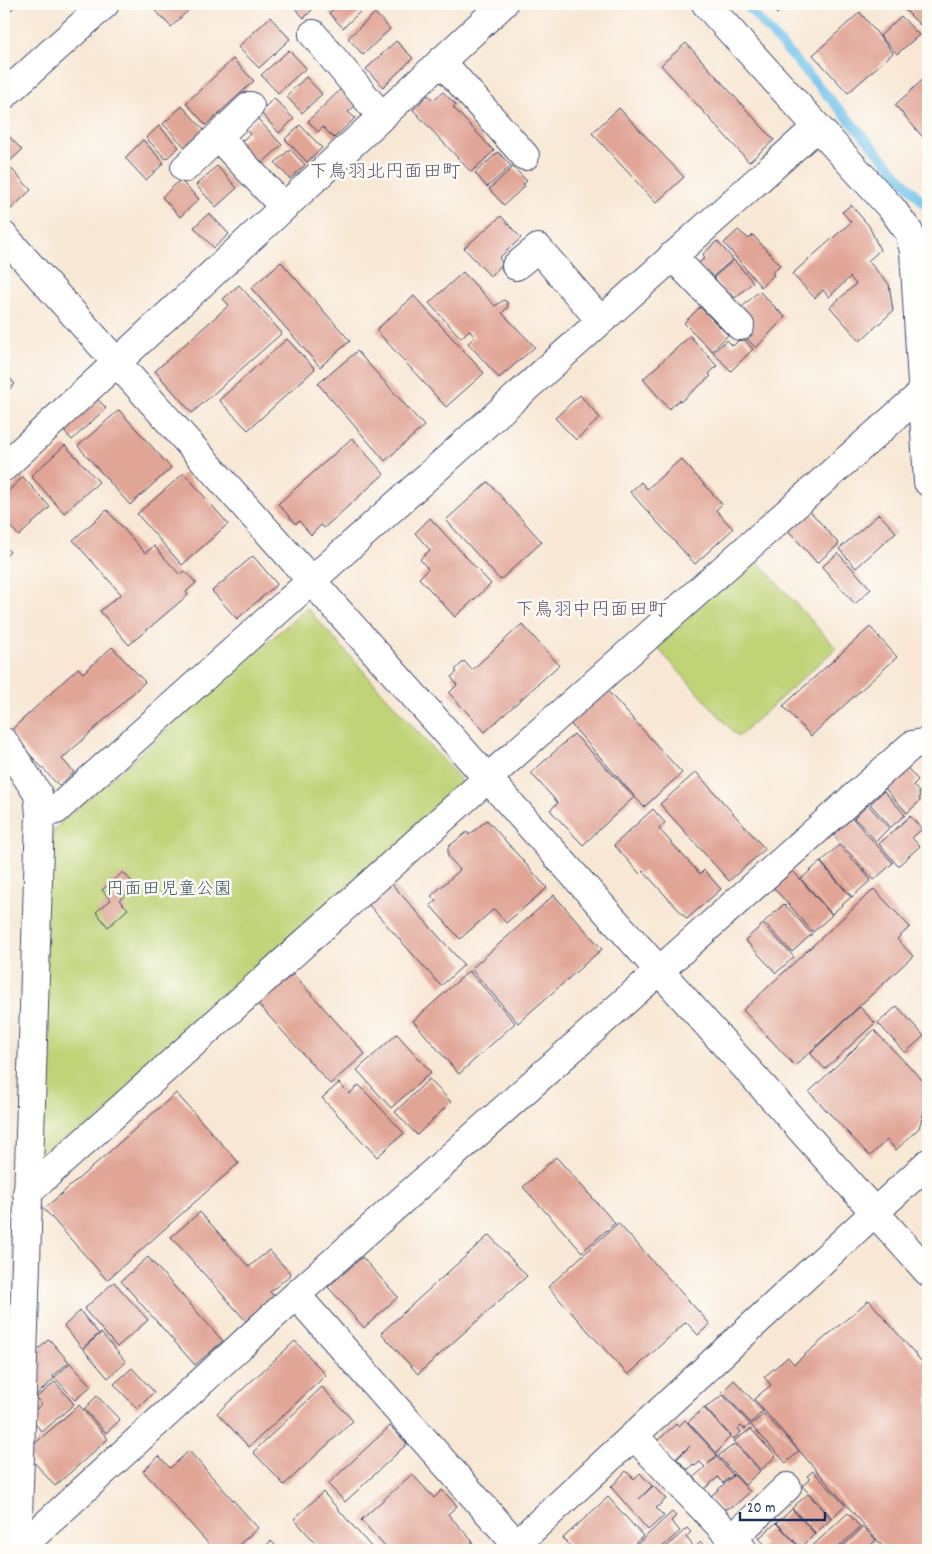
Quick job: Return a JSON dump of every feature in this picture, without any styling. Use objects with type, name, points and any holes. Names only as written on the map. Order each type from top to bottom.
[{"type":"street","points":[[4,95],[105,4]]},
{"type":"street","points":[[4,466],[503,4]]},
{"type":"street","points":[[706,4],[892,209],[909,232],[914,251],[928,482]]},
{"type":"street","points":[[313,34],[382,117]]},
{"type":"street","points":[[441,61],[526,156]]},
{"type":"street","points":[[185,168],[250,106]]},
{"type":"street","points":[[40,815],[56,810],[817,127]]},
{"type":"street","points":[[218,137],[283,206]]},
{"type":"street","points":[[4,236],[928,1272]]},
{"type":"street","points":[[516,266],[538,248],[601,321]]},
{"type":"street","points":[[672,256],[740,326]]},
{"type":"street","points":[[27,1194],[488,778],[923,392]]},
{"type":"street","points":[[4,742],[38,794],[40,815],[27,1194],[18,1550]]},
{"type":"street","points":[[18,1550],[296,1295],[912,745],[928,742]]},
{"type":"street","points":[[296,1295],[513,1547],[928,1163]]},
{"type":"street","points":[[634,1436],[737,1544],[787,1487]]},
{"type":"green space","points":[[753,556],[836,648],[738,737],[654,644]]},
{"type":"green space","name":"円面田児童公園","points":[[307,608],[466,786],[44,1168],[35,1162],[42,856],[56,827]]},
{"type":"building","points":[[4,4],[17,4],[10,11]]},
{"type":"building","points":[[149,4],[195,4],[171,27]]},
{"type":"building","points":[[291,4],[330,4],[323,10],[317,5],[304,18]]},
{"type":"building","points":[[339,4],[362,4],[365,7],[343,28],[329,13]]},
{"type":"building","points":[[768,4],[788,4],[777,14]]},
{"type":"building","points":[[899,4],[928,4],[928,18],[920,25]]},
{"type":"building","points":[[860,12],[893,53],[848,93],[813,55]]},
{"type":"building","points":[[375,13],[390,29],[363,55],[348,38]]},
{"type":"building","points":[[901,16],[919,35],[897,54],[880,36]]},
{"type":"building","points":[[270,17],[290,39],[259,68],[238,47]]},
{"type":"building","points":[[396,41],[413,58],[383,87],[366,69]]},
{"type":"building","points":[[686,43],[774,140],[749,162],[661,65]]},
{"type":"building","points":[[289,50],[306,68],[278,93],[261,75]]},
{"type":"building","points":[[233,59],[254,81],[206,125],[186,103]]},
{"type":"building","points":[[928,75],[928,143],[895,105]]},
{"type":"building","points":[[306,77],[322,94],[302,113],[286,96]]},
{"type":"building","points":[[341,89],[356,105],[348,112],[355,118],[334,138],[323,127],[318,132],[308,121]]},
{"type":"building","points":[[443,92],[456,105],[453,107],[494,151],[471,172],[413,110],[428,95],[433,100]]},
{"type":"building","points":[[274,98],[294,119],[279,133],[260,112]]},
{"type":"building","points":[[182,106],[204,130],[185,147],[163,124]]},
{"type":"building","points":[[619,108],[684,177],[656,203],[592,133]]},
{"type":"building","points":[[257,118],[282,145],[259,166],[238,144],[250,134],[245,129]]},
{"type":"building","points":[[300,125],[322,148],[307,162],[285,139]]},
{"type":"building","points":[[159,126],[179,147],[166,159],[146,138]]},
{"type":"building","points":[[4,131],[22,150],[7,164],[31,190],[10,210],[4,203]]},
{"type":"building","points":[[143,140],[164,163],[146,180],[125,158]]},
{"type":"building","points":[[290,149],[305,165],[290,179],[275,163]]},
{"type":"building","points":[[498,152],[511,166],[487,187],[475,173]]},
{"type":"building","points":[[217,166],[237,188],[216,207],[196,185]]},
{"type":"building","points":[[513,167],[527,181],[523,184],[525,186],[504,205],[489,189]]},
{"type":"building","points":[[180,180],[199,199],[180,217],[162,197]]},
{"type":"building","points":[[851,205],[869,226],[880,250],[868,261],[889,284],[893,311],[860,341],[830,307],[856,284],[850,277],[829,297],[823,290],[815,298],[792,274],[851,222],[842,212]]},
{"type":"building","points":[[209,213],[229,234],[214,248],[194,227]]},
{"type":"building","points":[[501,216],[521,238],[499,258],[503,264],[490,276],[464,248]]},
{"type":"building","points":[[738,230],[749,239],[753,235],[780,265],[772,273],[774,275],[761,287],[724,243]]},
{"type":"building","points":[[717,241],[733,259],[710,279],[697,264],[705,258],[703,254]]},
{"type":"building","points":[[734,260],[753,282],[735,298],[730,292],[726,296],[714,277]]},
{"type":"building","points":[[281,262],[350,341],[320,367],[251,288]]},
{"type":"building","points":[[463,272],[495,306],[504,300],[507,302],[508,307],[502,313],[535,347],[499,378],[468,343],[475,337],[469,330],[461,338],[429,303]]},
{"type":"building","points":[[239,285],[282,333],[192,413],[155,371],[229,305],[223,299]]},
{"type":"building","points":[[759,291],[785,317],[756,348],[738,330],[739,310]]},
{"type":"building","points":[[414,296],[484,373],[446,407],[376,330]]},
{"type":"building","points":[[700,307],[728,335],[712,351],[684,323]]},
{"type":"building","points":[[690,336],[717,366],[709,374],[711,376],[669,409],[643,379]]},
{"type":"building","points":[[742,337],[753,349],[731,371],[713,352],[727,340],[733,346]]},
{"type":"building","points":[[287,339],[315,369],[248,430],[219,400]]},
{"type":"building","points":[[357,351],[424,426],[385,461],[318,384]]},
{"type":"building","points":[[4,372],[15,384],[4,394]]},
{"type":"building","points":[[92,393],[106,408],[72,440],[58,425]]},
{"type":"building","points":[[580,395],[600,418],[576,440],[555,418]]},
{"type":"building","points":[[119,410],[171,468],[130,505],[78,446]]},
{"type":"building","points":[[352,438],[384,474],[324,528],[321,525],[311,535],[299,521],[296,524],[278,504]]},
{"type":"building","points":[[65,445],[99,482],[64,513],[31,476]]},
{"type":"building","points":[[681,459],[722,504],[716,510],[733,529],[695,564],[630,492],[641,482],[647,489]]},
{"type":"building","points":[[184,473],[228,524],[182,565],[137,514]]},
{"type":"building","points":[[23,477],[50,507],[19,536],[4,520],[4,495]]},
{"type":"building","points":[[488,482],[542,542],[500,580],[446,520]]},
{"type":"building","points":[[107,510],[145,553],[154,546],[180,575],[185,571],[196,583],[186,592],[188,595],[129,645],[100,611],[121,594],[73,540]]},
{"type":"building","points":[[809,510],[839,544],[817,563],[787,529]]},
{"type":"building","points":[[879,514],[896,532],[856,568],[839,549]]},
{"type":"building","points":[[430,518],[491,584],[455,617],[419,578],[428,569],[420,559],[430,550],[415,533]]},
{"type":"building","points":[[4,545],[10,552],[4,558]]},
{"type":"building","points":[[838,553],[871,589],[855,604],[822,567]]},
{"type":"building","points":[[253,556],[277,584],[237,619],[212,591]]},
{"type":"building","points":[[522,624],[559,665],[485,732],[449,693],[457,685],[451,677],[457,672],[455,670],[464,661],[472,670]]},
{"type":"building","points":[[870,627],[897,657],[811,736],[783,706]]},
{"type":"building","points":[[112,647],[145,682],[62,759],[74,772],[59,786],[9,732],[78,668],[83,673]]},
{"type":"building","points":[[605,688],[682,773],[644,807],[568,721]]},
{"type":"building","points":[[574,734],[634,797],[583,845],[550,810],[558,803],[531,773]]},
{"type":"building","points":[[904,764],[918,780],[913,785],[919,792],[920,801],[907,813],[881,784]]},
{"type":"building","points":[[696,772],[765,849],[729,881],[660,804]]},
{"type":"building","points":[[884,791],[905,815],[891,827],[870,804]]},
{"type":"building","points":[[868,805],[889,828],[876,841],[854,818]]},
{"type":"building","points":[[653,809],[665,823],[659,829],[700,874],[704,870],[721,889],[687,919],[643,871],[640,874],[614,845]]},
{"type":"building","points":[[910,816],[922,829],[912,838],[920,846],[898,866],[879,844]]},
{"type":"building","points":[[852,818],[893,863],[874,880],[833,835]]},
{"type":"building","points":[[487,820],[547,888],[506,923],[494,909],[460,939],[430,905],[436,901],[431,896],[460,870],[448,856],[448,847],[467,832],[469,835]]},
{"type":"building","points":[[839,845],[871,880],[852,897],[821,862]]},
{"type":"building","points":[[820,862],[851,897],[832,914],[801,879]]},
{"type":"building","points":[[791,869],[832,915],[813,932],[772,886]]},
{"type":"building","points":[[123,872],[136,886],[119,900],[128,909],[108,927],[96,912],[111,900],[102,890]]},
{"type":"building","points":[[391,883],[464,965],[441,986],[368,904]]},
{"type":"building","points":[[874,889],[910,927],[897,939],[913,956],[795,1066],[743,1010]]},
{"type":"building","points":[[554,895],[602,949],[518,1023],[471,969]]},
{"type":"building","points":[[784,904],[812,934],[792,952],[764,922]]},
{"type":"building","points":[[763,924],[794,957],[776,973],[745,940]]},
{"type":"building","points":[[469,971],[515,1023],[459,1074],[413,1021]]},
{"type":"building","points":[[293,974],[365,1054],[330,1084],[258,1004]]},
{"type":"building","points":[[897,1006],[924,1036],[905,1053],[878,1023]]},
{"type":"building","points":[[860,1007],[875,1023],[825,1069],[810,1053]]},
{"type":"building","points":[[874,1030],[928,1086],[928,1098],[919,1128],[896,1150],[887,1140],[870,1156],[809,1092]]},
{"type":"building","points":[[397,1034],[431,1072],[391,1108],[357,1070]]},
{"type":"building","points":[[429,1079],[451,1102],[417,1135],[395,1112]]},
{"type":"building","points":[[339,1083],[349,1094],[359,1085],[404,1133],[377,1157],[322,1098]]},
{"type":"building","points":[[176,1093],[239,1163],[107,1280],[44,1209]]},
{"type":"building","points":[[556,1157],[615,1223],[582,1252],[523,1187]]},
{"type":"building","points":[[200,1212],[249,1267],[269,1250],[291,1274],[270,1292],[274,1296],[246,1321],[171,1237]]},
{"type":"building","points":[[618,1223],[710,1324],[698,1335],[686,1322],[628,1375],[548,1287]]},
{"type":"building","points":[[489,1235],[527,1276],[418,1374],[381,1333]]},
{"type":"building","points":[[148,1257],[223,1341],[195,1365],[121,1281]]},
{"type":"building","points":[[362,1257],[398,1297],[364,1328],[328,1287]]},
{"type":"building","points":[[114,1282],[148,1320],[117,1347],[84,1309]]},
{"type":"building","points":[[869,1300],[922,1362],[928,1356],[928,1550],[886,1550],[754,1399],[771,1385],[764,1377],[788,1357],[794,1364]]},
{"type":"building","points":[[80,1311],[99,1334],[82,1348],[64,1326]]},
{"type":"building","points":[[101,1333],[126,1362],[108,1378],[83,1349]]},
{"type":"building","points":[[49,1339],[69,1362],[53,1376],[54,1378],[70,1363],[91,1386],[75,1400],[55,1378],[32,1399],[33,1354]]},
{"type":"building","points":[[295,1341],[326,1375],[249,1447],[217,1413]]},
{"type":"building","points":[[132,1368],[154,1392],[137,1409],[114,1384]]},
{"type":"building","points":[[734,1380],[763,1411],[751,1423],[722,1392]]},
{"type":"building","points":[[55,1382],[74,1404],[42,1432],[29,1416],[42,1404],[36,1398]]},
{"type":"building","points":[[322,1387],[353,1421],[284,1485],[253,1452]]},
{"type":"building","points":[[723,1395],[750,1424],[745,1429],[741,1426],[738,1429],[741,1432],[734,1439],[705,1408]]},
{"type":"building","points":[[97,1396],[120,1420],[106,1433],[84,1409]]},
{"type":"building","points":[[79,1405],[108,1439],[55,1486],[25,1452]]},
{"type":"building","points":[[704,1408],[730,1436],[717,1453],[688,1422]]},
{"type":"building","points":[[764,1414],[799,1451],[786,1463],[751,1425]]},
{"type":"building","points":[[685,1420],[717,1455],[708,1464],[717,1457],[733,1475],[723,1483],[718,1477],[704,1489],[694,1477],[705,1467],[700,1462],[695,1466],[693,1464],[688,1470],[677,1459],[690,1446],[675,1459],[658,1440],[676,1424],[679,1426]]},
{"type":"building","points":[[390,1426],[407,1444],[345,1502],[328,1484]]},
{"type":"building","points":[[751,1429],[776,1456],[761,1470],[734,1441]]},
{"type":"building","points":[[735,1444],[760,1471],[745,1485],[718,1456]]},
{"type":"building","points":[[189,1451],[258,1528],[233,1550],[214,1550],[143,1471],[159,1456],[170,1468]]},
{"type":"building","points":[[626,1471],[634,1479],[640,1473],[652,1486],[639,1499],[653,1486],[666,1499],[656,1508],[664,1516],[648,1530],[611,1487]]},
{"type":"building","points":[[813,1471],[845,1505],[832,1518],[802,1486],[810,1479],[807,1476]]},
{"type":"building","points":[[412,1474],[434,1498],[442,1490],[457,1506],[448,1514],[473,1542],[464,1550],[388,1550],[361,1520]]},
{"type":"building","points":[[734,1475],[750,1492],[734,1506],[721,1510],[710,1497]]},
{"type":"building","points":[[323,1492],[374,1550],[322,1550],[294,1519]]},
{"type":"building","points":[[808,1494],[831,1519],[816,1533],[792,1508]]},
{"type":"building","points":[[608,1497],[643,1536],[631,1547],[632,1549],[672,1512],[676,1516],[671,1521],[680,1531],[659,1550],[574,1550],[563,1538]]},
{"type":"building","points":[[792,1509],[815,1534],[801,1548],[777,1523]]},
{"type":"building","points":[[848,1513],[860,1527],[840,1546],[842,1548],[840,1550],[808,1550]]},
{"type":"building","points":[[776,1523],[802,1550],[760,1550],[765,1545],[759,1538]]},
{"type":"building","points":[[863,1527],[876,1540],[866,1550],[843,1550],[846,1548],[843,1546]]},
{"type":"building","points":[[687,1528],[691,1532],[686,1537],[694,1547],[691,1550],[663,1550]]},
{"type":"building","points":[[271,1541],[280,1550],[261,1550]]},
{"type":"building","points":[[701,1542],[709,1550],[692,1550]]},
{"type":"waterway","points":[[745,4],[928,208]]},
{"type":"district","name":"下鳥羽北円面田町","points":[[385,173]]},
{"type":"district","name":"下鳥羽中円面田町","points":[[591,611]]}]
